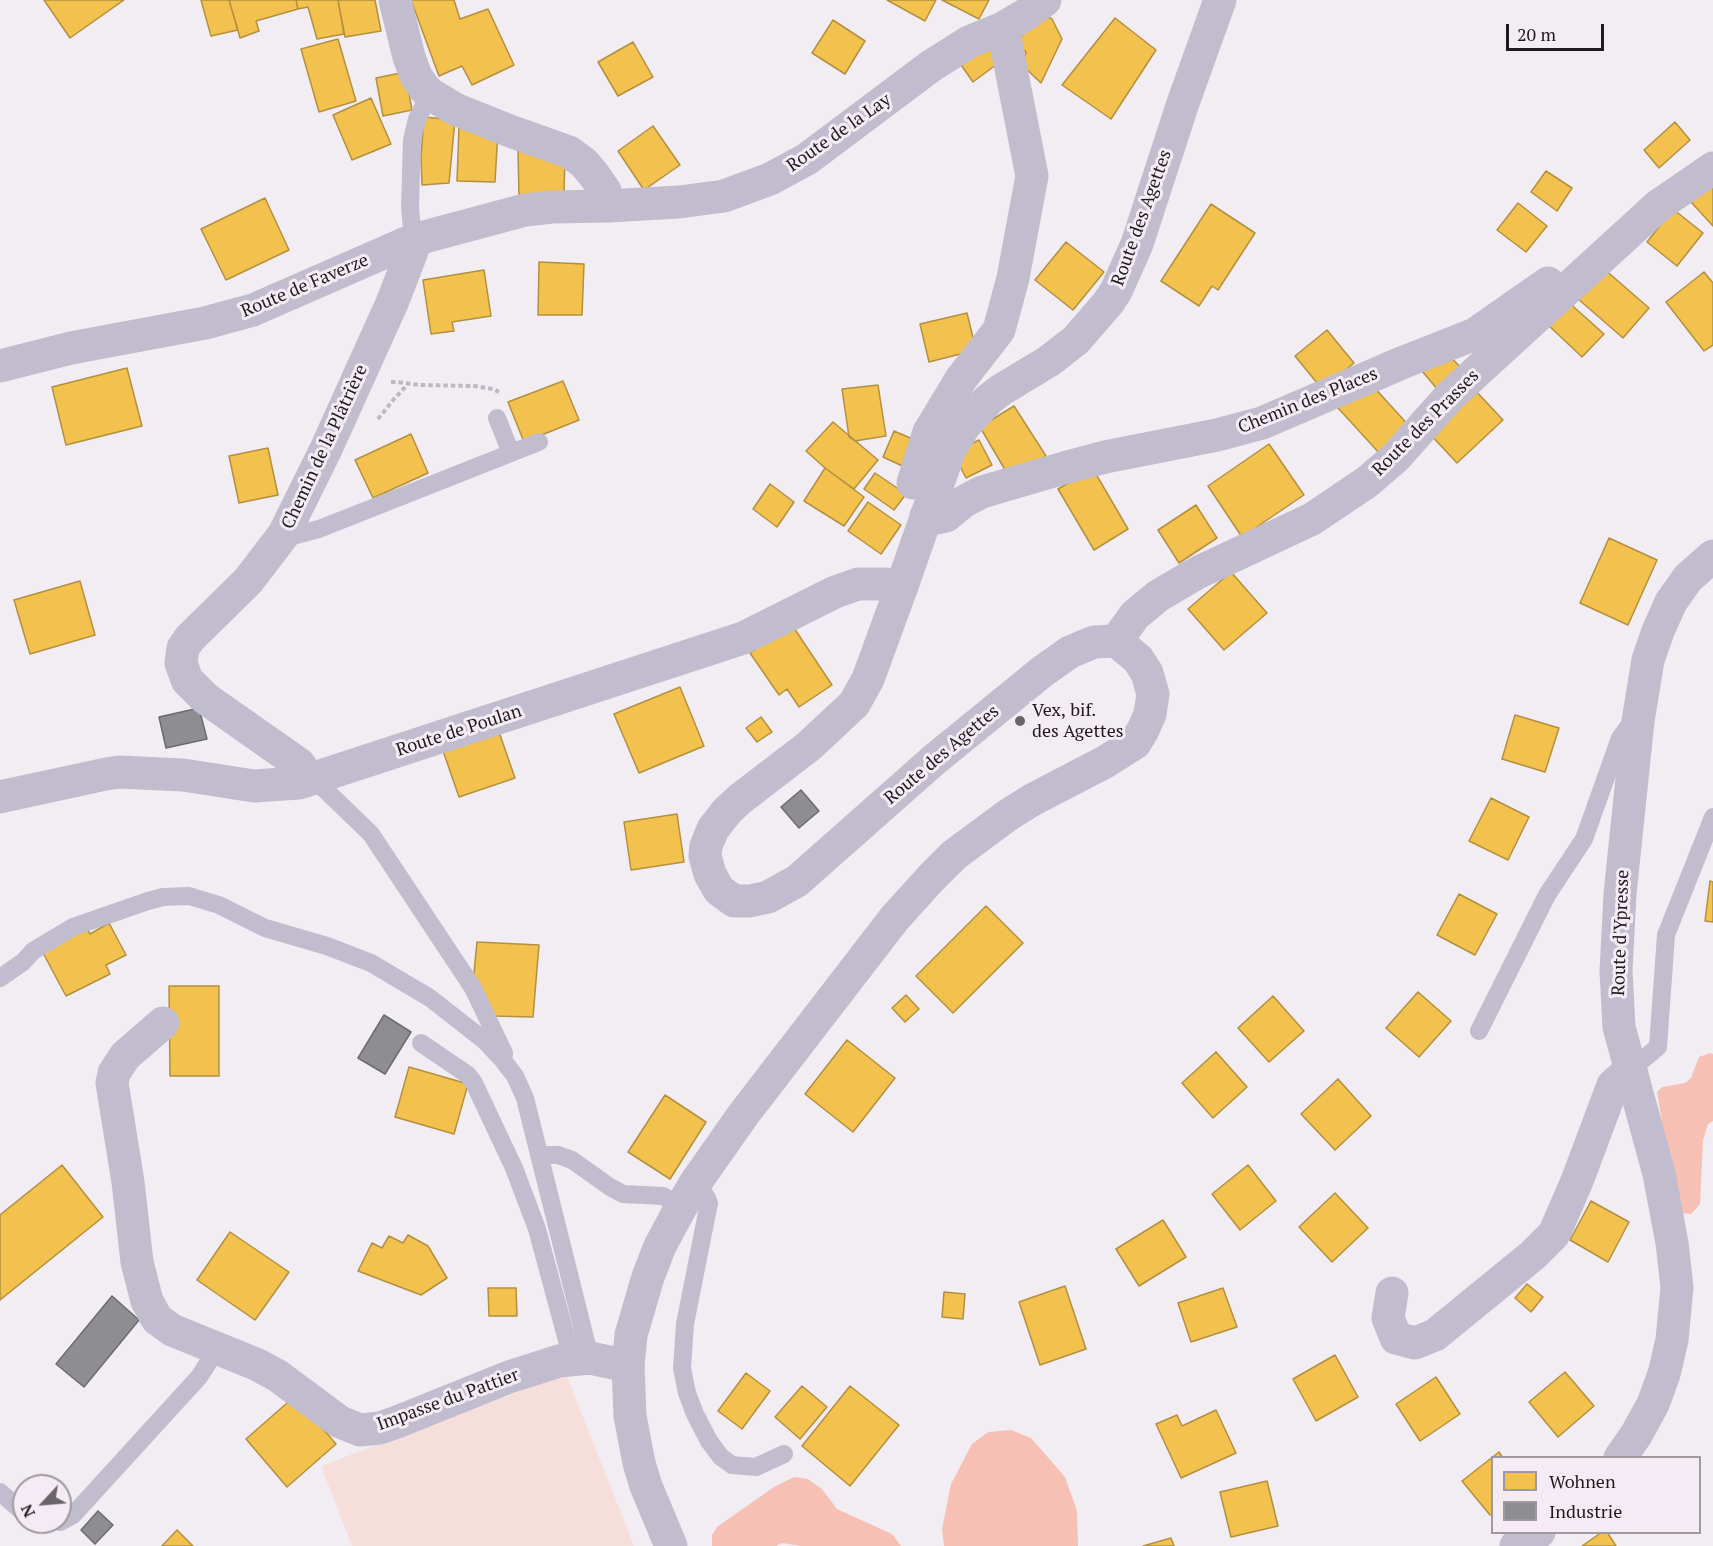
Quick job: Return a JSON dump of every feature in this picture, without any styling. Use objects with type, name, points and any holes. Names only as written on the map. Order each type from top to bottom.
[{"type":"street","points":[[395,0],[416,76],[430,94],[455,109],[569,152],[584,163],[594,175],[605,191],[608,206]]},
{"type":"street","name":"Route de la Lay","points":[[608,206],[679,202],[724,196],[770,179],[807,159],[932,66],[969,42],[1003,28],[1045,0]]},
{"type":"street","name":"Route des Agettes","points":[[1116,641],[1094,642],[1070,652],[1043,671],[935,759],[797,881],[768,897],[750,901],[734,901],[719,890],[710,874],[705,856],[706,846],[713,829],[740,799],[809,746],[854,704],[868,679],[950,449],[965,425],[988,400],[1001,390],[1049,361],[1076,340],[1116,291],[1137,244],[1220,0]]},
{"type":"street","points":[[913,483],[930,432],[961,380],[999,330],[1014,278],[1032,176],[1003,28]]},
{"type":"street","name":"Route des Prasses","points":[[1116,641],[1135,615],[1158,596],[1197,573],[1312,519],[1367,482],[1395,458],[1450,396],[1659,205],[1713,168]]},
{"type":"street","name":"Route de Faverze","points":[[0,366],[71,348],[205,323],[253,310],[413,240],[525,210],[608,206]]},
{"type":"street","name":"Chemin de la Plâtrière","points":[[311,779],[299,764],[205,698],[187,680],[181,663],[183,648],[190,638],[248,581],[284,534],[326,449],[392,303],[413,248],[413,240]]},
{"type":"street","name":"Chemin des Places","points":[[926,516],[936,519],[946,516],[963,502],[982,492],[1064,468],[1262,423],[1475,334],[1553,280],[1562,279],[1570,286]]},
{"type":"street","name":"Route d'Ypresse","points":[[1621,1456],[1653,1404],[1664,1374],[1672,1340],[1677,1287],[1672,1243],[1659,1174],[1619,1027],[1616,971],[1620,894],[1638,721],[1648,660],[1671,602],[1688,578],[1713,556]]},
{"type":"street","name":"Route de Poulan","points":[[0,797],[119,772],[183,775],[254,786],[298,783],[743,638],[835,592],[858,584],[902,586]]},
{"type":"street","points":[[671,1546],[639,1463],[630,1416],[628,1366],[631,1335],[648,1277],[660,1246],[689,1194],[743,1115],[894,919],[931,878],[954,855],[1008,815],[1105,762],[1135,742],[1150,714],[1153,694],[1147,673],[1138,659],[1116,641]]},
{"type":"street","name":"Impasse du Pattier","points":[[164,1023],[125,1056],[114,1073],[112,1083],[128,1182],[137,1262],[147,1301],[158,1319],[172,1330],[268,1370],[340,1422],[360,1430],[380,1428],[509,1377],[559,1361],[581,1358],[628,1366]]},
{"type":"street","points":[[1392,1293],[1388,1318],[1396,1338],[1415,1343],[1434,1335],[1533,1255],[1554,1234],[1613,1086],[1630,1070]]},
{"type":"street","points":[[1516,1546],[1537,1534]]},
{"type":"lane","points":[[413,240],[410,207],[412,140],[417,119],[430,94]]},
{"type":"lane","points":[[497,418],[511,453]]},
{"type":"lane","points":[[284,534],[291,536],[319,529],[539,442]]},
{"type":"lane","points":[[1479,1031],[1546,895],[1584,839],[1620,738],[1628,727],[1638,721]]},
{"type":"lane","points":[[311,779],[371,834],[473,988],[504,1053],[502,1059]]},
{"type":"lane","points":[[1630,1070],[1658,1047],[1666,935],[1713,817]]},
{"type":"lane","points":[[0,978],[23,962],[33,951],[73,927],[148,901],[163,897],[189,896],[219,905],[265,928],[327,946],[371,963],[430,998],[485,1041],[515,1076],[525,1098],[540,1158],[581,1358]]},
{"type":"lane","points":[[421,1043],[468,1075],[474,1083],[514,1168],[581,1358]]},
{"type":"lane","points":[[540,1158],[558,1155],[572,1160],[623,1194],[663,1196],[689,1194],[707,1198],[709,1203],[685,1324],[682,1368],[687,1393],[709,1441],[721,1457],[732,1465],[756,1467],[784,1454]]},
{"type":"lane","points":[[72,1516],[199,1377],[217,1348]]},
{"type":"lane","points":[[0,1492],[12,1502]]},
{"type":"path","points":[[354,384],[396,382],[475,386],[501,392]]},
{"type":"shaded area","points":[[1713,1054],[1713,1121],[1708,1124],[1703,1140],[1700,1204],[1691,1214],[1679,1213],[1657,1092],[1662,1087],[1685,1083],[1691,1078],[1699,1057]]},
{"type":"shaded area","points":[[566,1374],[634,1546],[352,1546],[321,1466]]},
{"type":"shaded area","points":[[1011,1430],[1031,1438],[1065,1477],[1077,1511],[1078,1546],[944,1546],[942,1529],[951,1484],[972,1444],[988,1432]]},
{"type":"shaded area","points":[[794,1477],[808,1479],[822,1489],[837,1509],[892,1534],[901,1546],[801,1546],[782,1543],[776,1546],[712,1546],[712,1535],[717,1527],[774,1487]]},
{"type":"building: Wohnen","points":[[44,0],[124,0],[70,38]]},
{"type":"building: Wohnen","points":[[201,0],[229,0],[238,30],[211,36]]},
{"type":"building: Wohnen","points":[[229,0],[296,0],[298,9],[256,21],[259,31],[240,38]]},
{"type":"building: Wohnen","points":[[296,0],[338,0],[344,34],[317,39],[308,7],[298,9]]},
{"type":"building: Wohnen","points":[[338,0],[375,0],[381,31],[345,37]]},
{"type":"building: Wohnen","points":[[411,0],[454,0],[460,19],[488,9],[514,65],[472,85],[462,66],[439,76]]},
{"type":"building: Wohnen","points":[[887,0],[936,0],[925,21]]},
{"type":"building: Wohnen","points":[[942,0],[989,0],[979,19]]},
{"type":"building: Wohnen","points":[[1042,14],[1052,19],[1062,39],[1041,83],[1022,65],[1026,52],[1016,42]]},
{"type":"building: Wohnen","points":[[1115,18],[1156,50],[1111,119],[1062,85]]},
{"type":"building: Wohnen","points":[[833,20],[865,41],[845,74],[812,53]]},
{"type":"building: Wohnen","points":[[338,39],[356,101],[319,112],[301,49]]},
{"type":"building: Wohnen","points":[[989,39],[1004,59],[973,82],[959,62]]},
{"type":"building: Wohnen","points":[[633,42],[653,77],[618,96],[598,62]]},
{"type":"building: Wohnen","points":[[405,72],[412,110],[383,116],[376,78]]},
{"type":"building: Wohnen","points":[[371,98],[391,144],[352,160],[333,115]]},
{"type":"building: Wohnen","points":[[424,117],[455,120],[449,183],[422,185],[421,156]]},
{"type":"building: Wohnen","points":[[1675,122],[1690,140],[1659,168],[1644,150]]},
{"type":"building: Wohnen","points":[[653,126],[680,165],[644,190],[618,151]]},
{"type":"building: Wohnen","points":[[459,127],[498,130],[495,182],[457,181]]},
{"type":"building: Wohnen","points":[[518,151],[565,156],[564,194],[519,196]]},
{"type":"building: Wohnen","points":[[1546,171],[1572,188],[1557,211],[1531,192]]},
{"type":"building: Wohnen","points":[[1713,181],[1713,226],[1691,202]]},
{"type":"building: Wohnen","points":[[265,198],[289,250],[226,280],[201,229]]},
{"type":"building: Wohnen","points":[[1518,203],[1547,226],[1526,252],[1497,230]]},
{"type":"building: Wohnen","points":[[1211,204],[1255,233],[1218,290],[1212,286],[1199,306],[1161,281]]},
{"type":"building: Wohnen","points":[[1673,209],[1703,233],[1677,266],[1647,242]]},
{"type":"building: Wohnen","points":[[1066,242],[1104,272],[1073,310],[1035,280]]},
{"type":"building: Wohnen","points":[[539,262],[584,264],[582,315],[538,315]]},
{"type":"building: Wohnen","points":[[1603,268],[1649,308],[1623,338],[1577,298]]},
{"type":"building: Wohnen","points":[[484,270],[491,316],[452,322],[454,331],[431,334],[423,280]]},
{"type":"building: Wohnen","points":[[1704,272],[1713,283],[1713,345],[1704,351],[1666,302]]},
{"type":"building: Wohnen","points":[[1567,301],[1604,334],[1582,357],[1546,323]]},
{"type":"building: Wohnen","points":[[967,313],[976,350],[929,362],[920,324]]},
{"type":"building: Wohnen","points":[[1327,330],[1354,363],[1322,389],[1295,356]]},
{"type":"building: Wohnen","points":[[1445,351],[1462,369],[1438,390],[1422,371]]},
{"type":"building: Wohnen","points":[[127,368],[142,426],[66,445],[52,387]]},
{"type":"building: Wohnen","points":[[563,381],[579,420],[524,442],[508,402]]},
{"type":"building: Wohnen","points":[[878,385],[886,436],[855,441],[849,437],[842,389]]},
{"type":"building: Wohnen","points":[[1372,385],[1411,428],[1381,455],[1338,408]]},
{"type":"building: Wohnen","points":[[1473,388],[1503,420],[1457,463],[1427,431]]},
{"type":"building: Wohnen","points":[[1014,406],[1046,456],[1011,480],[980,427]]},
{"type":"building: Wohnen","points":[[833,422],[878,460],[854,489],[806,451]]},
{"type":"building: Wohnen","points":[[894,431],[922,443],[911,470],[883,457]]},
{"type":"building: Wohnen","points":[[411,434],[428,473],[373,498],[355,460]]},
{"type":"building: Wohnen","points":[[979,440],[992,465],[966,478],[953,453]]},
{"type":"building: Wohnen","points":[[1269,444],[1304,495],[1242,537],[1208,486]]},
{"type":"building: Wohnen","points":[[268,448],[278,495],[239,503],[229,456]]},
{"type":"building: Wohnen","points":[[825,468],[864,497],[844,526],[804,501]]},
{"type":"building: Wohnen","points":[[1093,469],[1128,529],[1094,550],[1058,489]]},
{"type":"building: Wohnen","points":[[875,473],[906,494],[894,510],[864,489]]},
{"type":"building: Wohnen","points":[[770,484],[794,502],[777,527],[753,509]]},
{"type":"building: Wohnen","points":[[868,502],[901,525],[881,554],[848,531]]},
{"type":"building: Wohnen","points":[[1196,505],[1217,538],[1179,563],[1158,530]]},
{"type":"building: Wohnen","points":[[1609,538],[1657,560],[1628,625],[1580,603]]},
{"type":"building: Wohnen","points":[[1231,572],[1267,613],[1224,650],[1188,609]]},
{"type":"building: Wohnen","points":[[80,581],[95,635],[30,654],[14,600]]},
{"type":"building: Wohnen","points":[[792,625],[832,685],[799,707],[787,689],[779,695],[750,653]]},
{"type":"building: Wohnen","points":[[680,687],[704,746],[639,773],[614,714]]},
{"type":"building: Wohnen","points":[[1515,715],[1559,728],[1545,772],[1502,759]]},
{"type":"building: Wohnen","points":[[761,717],[772,732],[757,742],[746,728]]},
{"type":"building: Wohnen","points":[[498,729],[515,778],[459,797],[442,748]]},
{"type":"building: Wohnen","points":[[1491,798],[1529,817],[1508,860],[1469,841]]},
{"type":"building: Wohnen","points":[[677,814],[684,862],[631,870],[624,822]]},
{"type":"building: Wohnen","points":[[1710,881],[1713,882],[1713,922],[1705,921]]},
{"type":"building: Wohnen","points":[[1459,894],[1497,914],[1475,955],[1437,935]]},
{"type":"building: Wohnen","points":[[986,906],[1023,943],[953,1013],[916,976]]},
{"type":"building: Wohnen","points":[[109,923],[126,955],[106,965],[110,974],[66,996],[42,951],[87,928],[90,934]]},
{"type":"building: Wohnen","points":[[477,942],[539,945],[533,1017],[493,1016],[473,982]]},
{"type":"building: Wohnen","points":[[169,986],[219,986],[219,1076],[170,1076]]},
{"type":"building: Wohnen","points":[[1418,992],[1451,1021],[1419,1057],[1386,1028]]},
{"type":"building: Wohnen","points":[[906,995],[919,1009],[905,1022],[892,1008]]},
{"type":"building: Wohnen","points":[[1273,996],[1304,1031],[1269,1062],[1238,1028]]},
{"type":"building: Wohnen","points":[[847,1040],[895,1078],[853,1132],[805,1094]]},
{"type":"building: Wohnen","points":[[1216,1052],[1247,1087],[1213,1118],[1182,1083]]},
{"type":"building: Wohnen","points":[[409,1067],[468,1084],[454,1134],[395,1117]]},
{"type":"building: Wohnen","points":[[1338,1079],[1371,1116],[1335,1150],[1301,1114]]},
{"type":"building: Wohnen","points":[[665,1095],[706,1122],[670,1179],[628,1152]]},
{"type":"building: Wohnen","points":[[62,1165],[103,1217],[0,1300],[0,1215]]},
{"type":"building: Wohnen","points":[[1248,1165],[1276,1201],[1240,1230],[1212,1194]]},
{"type":"building: Wohnen","points":[[1335,1193],[1368,1228],[1332,1262],[1299,1227]]},
{"type":"building: Wohnen","points":[[1591,1201],[1629,1222],[1608,1262],[1570,1240]]},
{"type":"building: Wohnen","points":[[1163,1220],[1186,1257],[1139,1286],[1116,1249]]},
{"type":"building: Wohnen","points":[[230,1232],[289,1272],[255,1320],[197,1280]]},
{"type":"building: Wohnen","points":[[408,1235],[428,1246],[447,1278],[421,1295],[358,1271],[372,1243],[382,1248],[389,1236],[403,1243]]},
{"type":"building: Wohnen","points":[[1527,1284],[1543,1297],[1531,1312],[1515,1298]]},
{"type":"building: Wohnen","points":[[1065,1286],[1086,1349],[1040,1365],[1019,1302]]},
{"type":"building: Wohnen","points":[[488,1288],[516,1288],[517,1316],[489,1316]]},
{"type":"building: Wohnen","points":[[1223,1288],[1237,1327],[1191,1342],[1178,1303]]},
{"type":"building: Wohnen","points":[[944,1292],[965,1294],[963,1319],[942,1317]]},
{"type":"building: Wohnen","points":[[1335,1355],[1358,1397],[1316,1421],[1293,1379]]},
{"type":"building: Wohnen","points":[[1565,1372],[1594,1406],[1558,1437],[1529,1402]]},
{"type":"building: Wohnen","points":[[746,1373],[770,1391],[742,1429],[718,1411]]},
{"type":"building: Wohnen","points":[[1436,1377],[1460,1414],[1420,1441],[1396,1404]]},
{"type":"building: Wohnen","points":[[802,1386],[827,1407],[800,1439],[775,1417]]},
{"type":"building: Wohnen","points":[[850,1386],[899,1425],[850,1486],[802,1446]]},
{"type":"building: Wohnen","points":[[295,1396],[336,1444],[287,1487],[246,1439]]},
{"type":"building: Wohnen","points":[[1216,1410],[1236,1453],[1181,1478],[1156,1424],[1177,1415],[1182,1426]]},
{"type":"building: Wohnen","points":[[1491,1458],[1491,1514],[1490,1515],[1462,1481]]},
{"type":"building: Wohnen","points":[[1267,1481],[1278,1526],[1231,1537],[1220,1492]]},
{"type":"building: Wohnen","points":[[177,1530],[193,1546],[162,1546]]},
{"type":"building: Wohnen","points":[[1599,1534],[1608,1534],[1616,1546],[1582,1546]]},
{"type":"building: Wohnen","points":[[1171,1538],[1174,1546],[1143,1546]]},
{"type":"building: Industrie","points":[[199,708],[207,739],[166,748],[159,717]]},
{"type":"building: Industrie","points":[[801,790],[819,811],[799,828],[781,807]]},
{"type":"building: Industrie","points":[[384,1015],[411,1032],[385,1074],[358,1058]]},
{"type":"building: Industrie","points":[[112,1296],[139,1320],[84,1387],[56,1364]]},
{"type":"building: Industrie","points":[[98,1511],[113,1525],[95,1544],[81,1530]]},
{"type":"place","name":"Vex, bif. des Agettes","points":[[1020,721]]}]
